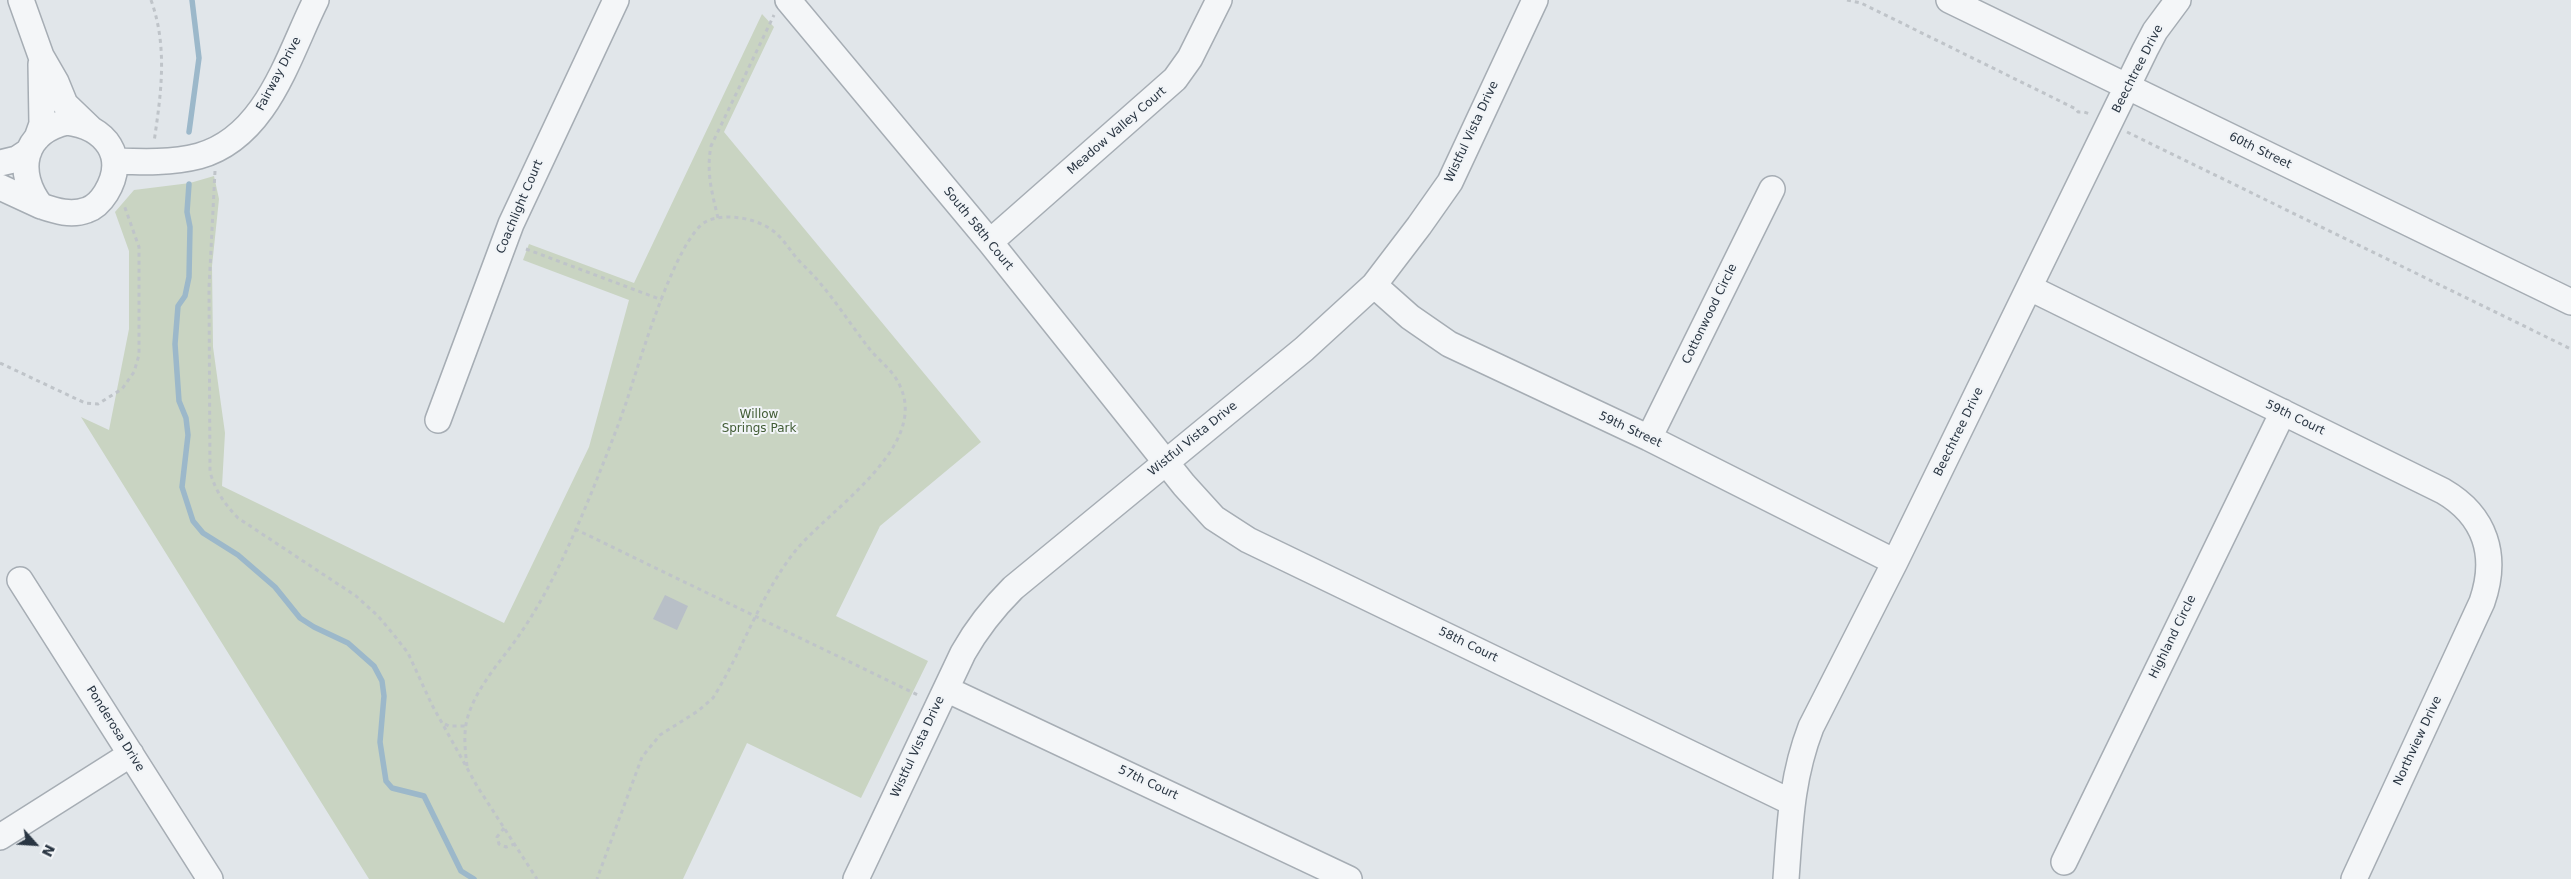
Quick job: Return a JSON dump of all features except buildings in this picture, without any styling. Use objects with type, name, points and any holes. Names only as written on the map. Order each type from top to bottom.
[{"type":"street","points":[[0,187],[42,206],[57,211],[73,213],[95,207],[103,198],[115,176],[116,161],[112,149],[103,138],[65,104],[56,82],[41,56],[21,0]]},
{"type":"street","name":"Fairway Drive","points":[[116,161],[164,161],[200,156],[218,147],[247,127],[269,97],[290,59],[316,0]]},
{"type":"street","name":"Coachlight Court","points":[[438,420],[511,224],[616,0]]},
{"type":"street","name":"Meadow Valley Court","points":[[990,242],[1175,79],[1190,58],[1219,0]]},
{"type":"street","name":"Wistful Vista Drive","points":[[856,879],[974,633],[992,608],[1013,588],[1165,461],[1304,349],[1374,285],[1450,182],[1535,0]]},
{"type":"street","name":"60th Street","points":[[1948,0],[2571,302]]},
{"type":"street","name":"Beechtree Drive","points":[[1786,879],[1792,802],[1800,756],[1811,728],[1895,562],[2155,31],[2178,0]]},
{"type":"street","name":"South 58th Court","points":[[788,1],[990,242],[1165,461]]},
{"type":"street","points":[[41,56],[43,116],[25,161],[28,186],[42,206]]},
{"type":"street","points":[[0,163],[17,159],[47,129],[67,122],[90,128]]},
{"type":"street","name":"Cottonwood Circle","points":[[1649,438],[1772,189]]},
{"type":"street","name":"59th Street","points":[[1374,285],[1410,317],[1437,337],[1649,438],[1895,562]]},
{"type":"street","name":"59th Court","points":[[2030,288],[2443,491],[2468,510],[2479,525],[2487,545],[2490,565],[2488,585],[2482,602]]},
{"type":"street","name":"Highland Circle","points":[[2064,862],[2283,412]]},
{"type":"street","name":"58th Court","points":[[1165,461],[1214,518],[1236,533],[1792,802]]},
{"type":"street","name":"Ponderosa Drive","points":[[20,580],[210,879]]},
{"type":"street","name":"Northview Drive","points":[[2354,879],[2482,602]]},
{"type":"street","name":"57th Court","points":[[942,697],[1349,879]]},
{"type":"street","points":[[0,837],[131,754]]},
{"type":"path","points":[[151,0],[161,32],[162,62],[160,103],[154,150]]},
{"type":"path","points":[[1847,0],[1861,3],[2076,109],[2078,112],[2084,112]]},
{"type":"path","points":[[718,218],[709,179],[708,163],[715,134],[772,17],[788,1]]},
{"type":"path","points":[[2137,137],[2571,349]]},
{"type":"path","points":[[215,165],[209,319],[210,472],[216,491],[223,503],[238,518],[356,596],[378,616],[408,653],[432,705],[481,792],[537,879]]},
{"type":"path","points":[[0,363],[68,398],[85,403],[98,404],[122,388],[126,383],[134,372],[139,355],[141,308],[139,247],[123,202]]},
{"type":"path","points":[[467,766],[466,726],[478,694],[531,617],[576,529],[604,463],[672,273],[702,225],[718,218],[750,220],[766,226],[778,235],[790,253],[805,266],[871,351],[899,382],[906,409],[901,432],[886,459],[797,549],[782,569],[755,616],[724,680],[713,698],[698,711],[660,735],[642,757],[596,879]]},
{"type":"path","points":[[526,249],[662,300]]},
{"type":"path","points":[[576,529],[801,639],[942,697]]},
{"type":"path","points":[[443,723],[450,726],[466,726]]},
{"type":"path","points":[[504,828],[498,837],[499,844],[506,847],[515,844]]},
{"type":"green space","name":"Willow Springs Park","points":[[762,14],[774,27],[724,132],[981,442],[880,526],[836,616],[928,661],[861,798],[747,743],[683,879],[369,879],[81,417],[109,430],[129,329],[129,251],[115,212],[134,190],[190,183],[214,176],[219,199],[212,266],[213,347],[225,433],[222,486],[504,623],[589,447],[629,300],[523,260],[529,244],[634,283]]},
{"type":"waterway","points":[[189,132],[199,58],[192,0]]},
{"type":"waterway","points":[[189,184],[187,212],[190,227],[189,277],[185,296],[178,306],[175,344],[179,401],[186,418],[188,435],[182,487],[193,521],[203,533],[238,555],[275,587],[300,618],[314,627],[348,643],[374,666],[382,681],[384,696],[380,742],[386,781],[392,788],[424,796],[461,871],[474,879]]}]
